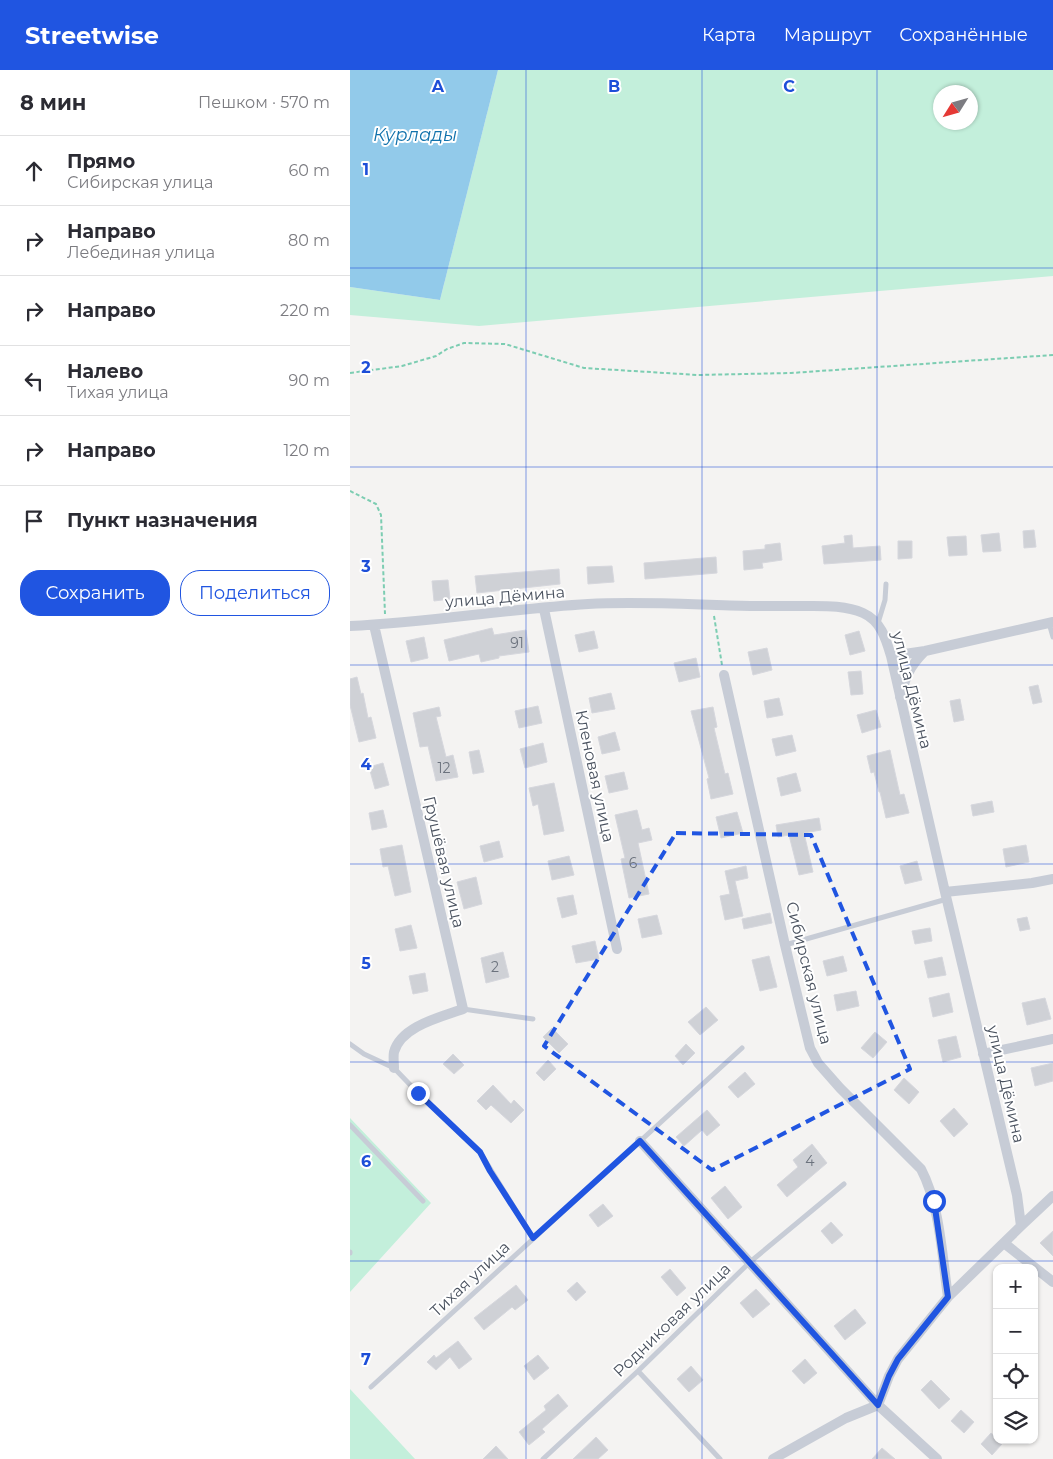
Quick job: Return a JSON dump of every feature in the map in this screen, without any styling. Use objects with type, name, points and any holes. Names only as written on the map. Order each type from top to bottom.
[{"type":"street","name":"улица Дёмина","points":[[350,626],[586,604],[640,602],[830,606],[859,611],[878,623],[885,638],[900,698],[1017,1195],[1021,1226]]},
{"type":"street","name":"Кленовая улица","points":[[544,609],[617,949]]},
{"type":"street","points":[[890,656],[925,651],[1051,622]]},
{"type":"street","name":"Грушёвая улица","points":[[374,624],[462,1009]]},
{"type":"street","points":[[900,698],[906,676],[913,663],[925,651]]},
{"type":"street","name":"Сибирская улица","points":[[724,675],[810,1048],[818,1063],[840,1088],[921,1168],[927,1179],[934,1201],[948,1297]]},
{"type":"street","points":[[946,896],[1053,879]]},
{"type":"street","points":[[394,1068],[394,1052],[402,1037],[420,1025],[462,1009]]},
{"type":"street","points":[[983,1054],[1053,1039]]},
{"type":"street","points":[[640,1141],[878,1405],[937,1459]]},
{"type":"street","points":[[772,1459],[846,1418],[878,1405],[898,1359],[948,1297],[1053,1196]]},
{"type":"street","points":[[1004,1243],[1053,1282]]},
{"type":"lane","points":[[878,623],[885,600],[886,584]]},
{"type":"lane","points":[[1051,622],[1053,636]]},
{"type":"lane","points":[[785,945],[946,896]]},
{"type":"lane","points":[[462,1009],[533,1019]]},
{"type":"lane","points":[[350,1044],[364,1054],[394,1068],[480,1152],[533,1238]]},
{"type":"lane","name":"Тихая улица","points":[[371,1387],[742,1048]]},
{"type":"lane","points":[[350,1125],[423,1201]]},
{"type":"lane","name":"Родниковая улица","points":[[543,1459],[638,1371],[750,1262],[844,1184]]},
{"type":"lane","points":[[638,1371],[720,1459]]},
{"type":"path","points":[[350,373],[402,366],[436,356],[447,349],[464,343],[505,344],[584,368],[698,374],[791,373],[1053,355]]},
{"type":"path","points":[[350,491],[376,504],[381,515],[385,624]]},
{"type":"path","points":[[712,605],[724,675]]},
{"type":"highlighted area","points":[[676,833],[811,835],[910,1069],[712,1170],[544,1046]]},
{"type":"green space","points":[[498,70],[1053,70],[1053,276],[479,326],[350,315],[350,287],[440,300]]},
{"type":"green space","points":[[350,1118],[431,1203],[350,1292]]},
{"type":"green space","points":[[350,1389],[415,1459],[350,1459]]},
{"type":"water","name":"Курлады","points":[[350,70],[498,70],[440,300],[350,287]]},
{"type":"building","points":[[1034,530],[1036,547],[1024,548],[1023,531]]},
{"type":"building","points":[[999,533],[1001,551],[983,552],[981,535]]},
{"type":"building","points":[[852,535],[853,548],[880,546],[881,560],[824,564],[822,546],[845,543],[844,536]]},
{"type":"building","points":[[966,536],[967,555],[949,556],[947,537]]},
{"type":"building","points":[[898,541],[912,541],[912,558],[898,559]]},
{"type":"building","points":[[780,543],[782,560],[762,563],[763,568],[744,570],[743,551],[765,549],[765,545]]},
{"type":"building","points":[[716,557],[717,573],[645,579],[644,563]]},
{"type":"building","points":[[612,566],[614,582],[588,584],[587,567]]},
{"type":"building","points":[[559,569],[560,584],[477,593],[475,576]]},
{"type":"building","points":[[448,580],[450,599],[434,601],[432,581]]},
{"type":"building","points":[[492,628],[494,635],[526,630],[529,652],[499,656],[499,658],[481,662],[479,654],[449,661],[444,640]]},
{"type":"building","points":[[594,631],[598,648],[579,652],[575,635]]},
{"type":"building","points":[[859,631],[865,651],[850,655],[845,635]]},
{"type":"building","points":[[424,637],[428,658],[411,662],[406,641]]},
{"type":"building","points":[[767,648],[772,670],[753,675],[748,652]]},
{"type":"building","points":[[696,658],[700,677],[679,682],[674,663]]},
{"type":"building","points":[[861,671],[863,694],[851,695],[848,672]]},
{"type":"building","points":[[357,677],[361,694],[363,693],[368,718],[371,717],[376,738],[359,742],[350,705],[350,679]]},
{"type":"building","points":[[1038,685],[1042,702],[1033,704],[1029,687]]},
{"type":"building","points":[[611,693],[615,709],[592,713],[589,698]]},
{"type":"building","points":[[779,698],[783,715],[767,718],[764,701]]},
{"type":"building","points":[[960,699],[964,720],[954,722],[950,701]]},
{"type":"building","points":[[538,706],[542,723],[519,728],[515,711]]},
{"type":"building","points":[[439,707],[441,716],[436,717],[446,757],[453,755],[458,777],[436,781],[428,746],[420,747],[413,713]]},
{"type":"building","points":[[713,707],[717,727],[714,728],[725,774],[728,773],[733,794],[711,799],[707,779],[709,778],[691,711]]},
{"type":"building","points":[[876,710],[881,727],[862,733],[857,715]]},
{"type":"building","points":[[615,732],[620,750],[602,754],[598,737]]},
{"type":"building","points":[[792,735],[796,751],[776,756],[772,739]]},
{"type":"building","points":[[543,743],[547,762],[525,768],[520,749]]},
{"type":"building","points":[[479,750],[484,772],[473,774],[469,752]]},
{"type":"building","points":[[890,750],[900,795],[904,794],[909,813],[886,818],[874,772],[871,773],[867,756]]},
{"type":"building","points":[[383,763],[389,785],[375,789],[369,767]]},
{"type":"building","points":[[624,772],[628,789],[609,793],[605,776]]},
{"type":"building","points":[[796,773],[801,791],[781,796],[777,778]]},
{"type":"building","points":[[554,783],[564,831],[544,835],[538,804],[533,806],[529,788]]},
{"type":"building","points":[[992,801],[994,812],[973,816],[971,805]]},
{"type":"building","points":[[383,810],[387,827],[372,830],[369,813]]},
{"type":"building","points":[[637,810],[642,830],[649,828],[652,840],[638,843],[649,894],[629,898],[621,859],[625,858],[615,815]]},
{"type":"building","points":[[737,812],[743,833],[721,838],[716,817]]},
{"type":"building","points":[[819,818],[821,830],[804,833],[813,872],[799,875],[789,835],[778,837],[776,825]]},
{"type":"building","points":[[499,841],[503,857],[484,862],[480,846]]},
{"type":"building","points":[[402,845],[411,892],[395,896],[388,866],[383,867],[380,849]]},
{"type":"building","points":[[1026,845],[1029,862],[1006,867],[1003,849]]},
{"type":"building","points":[[569,856],[574,875],[552,880],[548,861]]},
{"type":"building","points":[[917,861],[922,880],[905,884],[900,866]]},
{"type":"building","points":[[746,866],[748,878],[735,881],[743,916],[725,920],[720,896],[730,894],[725,871]]},
{"type":"building","points":[[476,877],[482,904],[464,909],[457,882]]},
{"type":"building","points":[[573,895],[577,914],[562,918],[557,898]]},
{"type":"building","points":[[770,913],[772,923],[744,929],[742,919]]},
{"type":"building","points":[[657,915],[662,934],[642,938],[638,919]]},
{"type":"building","points":[[1027,917],[1030,929],[1020,931],[1017,919]]},
{"type":"building","points":[[411,925],[417,948],[400,951],[395,929]]},
{"type":"building","points":[[930,928],[932,941],[915,944],[912,931]]},
{"type":"building","points":[[595,941],[599,959],[576,963],[572,946]]},
{"type":"building","points":[[503,952],[509,977],[486,983],[481,958]]},
{"type":"building","points":[[769,956],[777,987],[760,991],[752,960]]},
{"type":"building","points":[[843,956],[847,971],[827,976],[823,961]]},
{"type":"building","points":[[942,957],[946,975],[928,978],[924,961]]},
{"type":"building","points":[[425,973],[428,991],[413,994],[409,976]]},
{"type":"building","points":[[856,991],[859,1006],[837,1011],[834,995]]},
{"type":"building","points":[[949,993],[953,1012],[933,1017],[929,998]]},
{"type":"building","points":[[1045,998],[1051,1019],[1027,1025],[1022,1003]]},
{"type":"building","points":[[706,1007],[718,1020],[700,1035],[688,1022]]},
{"type":"building","points":[[552,1028],[568,1044],[559,1053],[543,1037]]},
{"type":"building","points":[[875,1032],[887,1042],[873,1058],[861,1048]]},
{"type":"building","points":[[956,1036],[961,1057],[943,1062],[938,1040]]},
{"type":"building","points":[[686,1044],[695,1053],[683,1065],[675,1056]]},
{"type":"building","points":[[453,1054],[464,1065],[454,1074],[443,1064]]},
{"type":"building","points":[[548,1060],[556,1069],[544,1081],[536,1073]]},
{"type":"building","points":[[1053,1063],[1053,1081],[1035,1086],[1031,1068]]},
{"type":"building","points":[[745,1072],[755,1084],[738,1098],[728,1087]]},
{"type":"building","points":[[904,1078],[919,1092],[909,1104],[894,1090]]},
{"type":"building","points":[[493,1085],[511,1104],[514,1100],[524,1110],[511,1123],[491,1105],[486,1110],[477,1101]]},
{"type":"building","points":[[954,1108],[968,1124],[954,1137],[940,1121]]},
{"type":"building","points":[[707,1110],[720,1125],[707,1136],[702,1130],[684,1146],[676,1137]]},
{"type":"building","points":[[812,1144],[827,1163],[787,1197],[777,1185],[798,1167],[793,1160]]},
{"type":"building","points":[[725,1186],[742,1207],[728,1219],[711,1198]]},
{"type":"building","points":[[603,1204],[613,1216],[598,1227],[589,1215]]},
{"type":"building","points":[[831,1222],[843,1235],[832,1244],[821,1231]]},
{"type":"building","points":[[1053,1231],[1053,1256],[1040,1243]]},
{"type":"building","points":[[670,1269],[686,1288],[677,1296],[661,1277]]},
{"type":"building","points":[[577,1282],[586,1292],[576,1301],[567,1291]]},
{"type":"building","points":[[516,1285],[528,1300],[515,1310],[512,1307],[484,1330],[474,1318]]},
{"type":"building","points":[[756,1289],[770,1304],[753,1318],[740,1303]]},
{"type":"building","points":[[855,1309],[866,1323],[845,1340],[834,1326]]},
{"type":"building","points":[[458,1341],[472,1359],[459,1369],[450,1357],[436,1370],[427,1362],[434,1355],[436,1358]]},
{"type":"building","points":[[538,1355],[549,1368],[534,1380],[524,1366]]},
{"type":"building","points":[[805,1359],[817,1373],[804,1384],[792,1371]]},
{"type":"building","points":[[691,1366],[703,1380],[689,1392],[677,1379]]},
{"type":"building","points":[[931,1380],[950,1399],[939,1409],[921,1390]]},
{"type":"building","points":[[558,1394],[568,1406],[542,1429],[545,1432],[529,1445],[519,1432],[546,1410],[544,1406]]},
{"type":"building","points":[[961,1410],[974,1422],[964,1433],[951,1421]]},
{"type":"building","points":[[991,1433],[993,1435],[993,1444],[1002,1444],[992,1455],[981,1444]]},
{"type":"building","points":[[596,1437],[608,1450],[598,1459],[573,1459]]},
{"type":"building","points":[[496,1446],[508,1459],[483,1459]]},
{"type":"building","points":[[882,1448],[895,1459],[872,1459]]},
{"type":"route","points":[[418,1093],[480,1152],[533,1238],[640,1141],[878,1405],[898,1359],[948,1297],[934,1201]]}]
